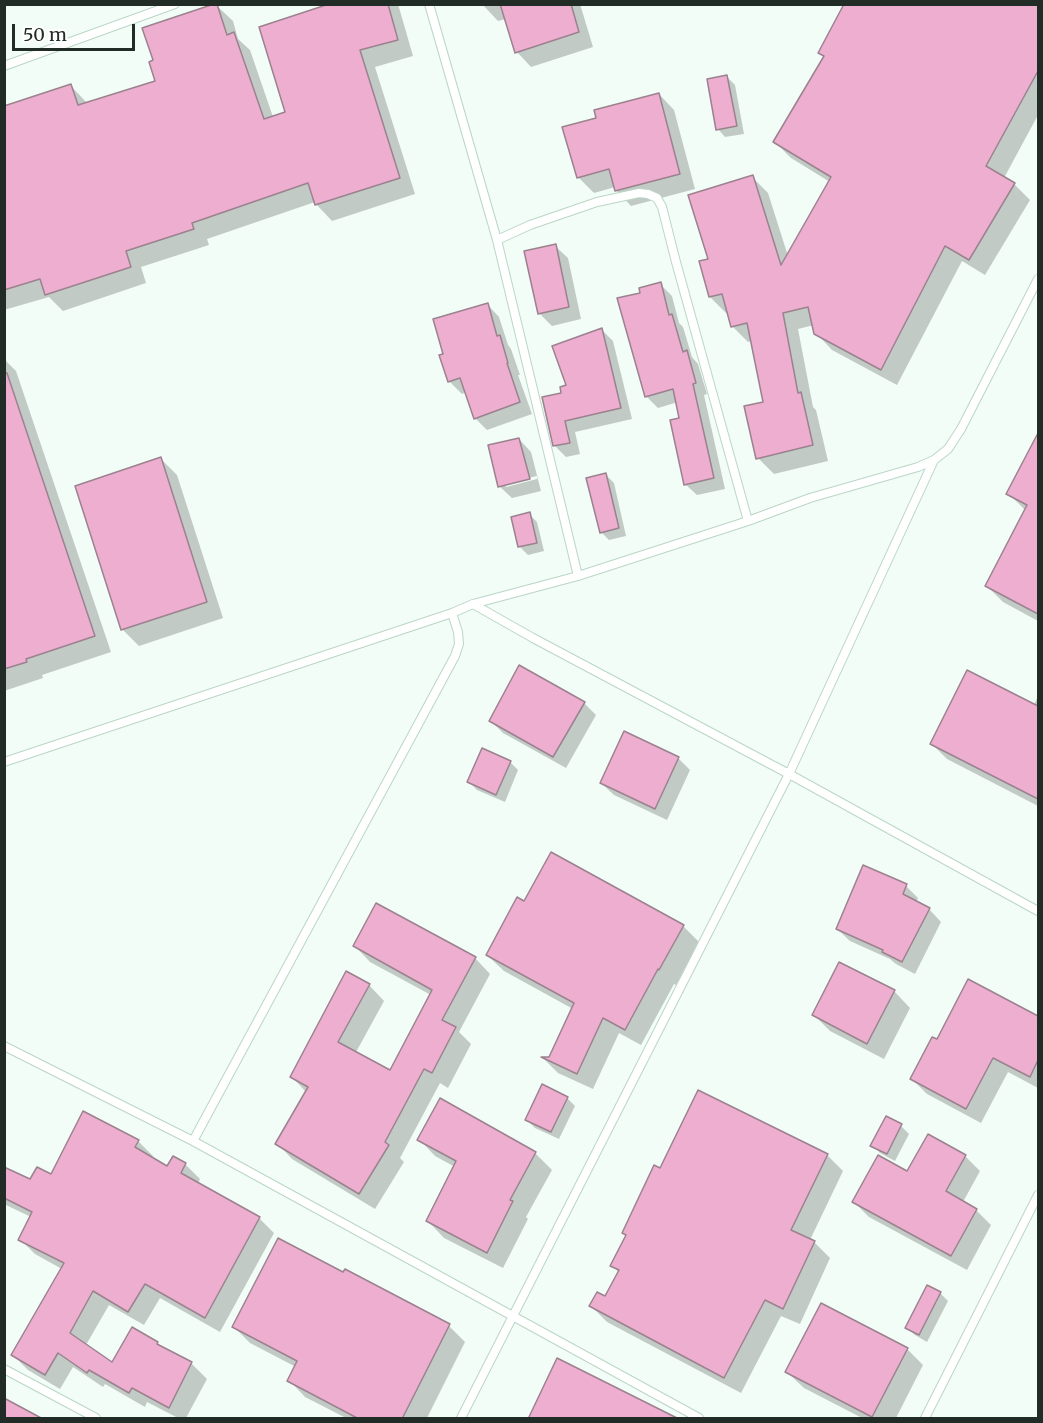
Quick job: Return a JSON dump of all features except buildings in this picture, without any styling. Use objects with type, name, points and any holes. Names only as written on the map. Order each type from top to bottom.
[{"type":"lane","points":[[4,66],[175,4]]},
{"type":"lane","points":[[429,4],[497,240],[578,576]]},
{"type":"lane","points":[[497,240],[530,225],[597,202],[639,193],[657,198],[662,207],[748,521]]},
{"type":"lane","points":[[4,762],[452,613],[473,604],[578,576],[748,521],[810,498],[934,460],[948,449],[961,429],[1038,279]]},
{"type":"lane","points":[[461,1419],[789,774],[934,460]]},
{"type":"lane","points":[[473,604],[1038,911]]},
{"type":"lane","points":[[193,1141],[455,656],[459,644],[452,613]]},
{"type":"lane","points":[[4,1046],[193,1141],[699,1419]]},
{"type":"lane","points":[[925,1419],[1038,1195]]},
{"type":"lane","points":[[4,1369],[96,1419]]}]
